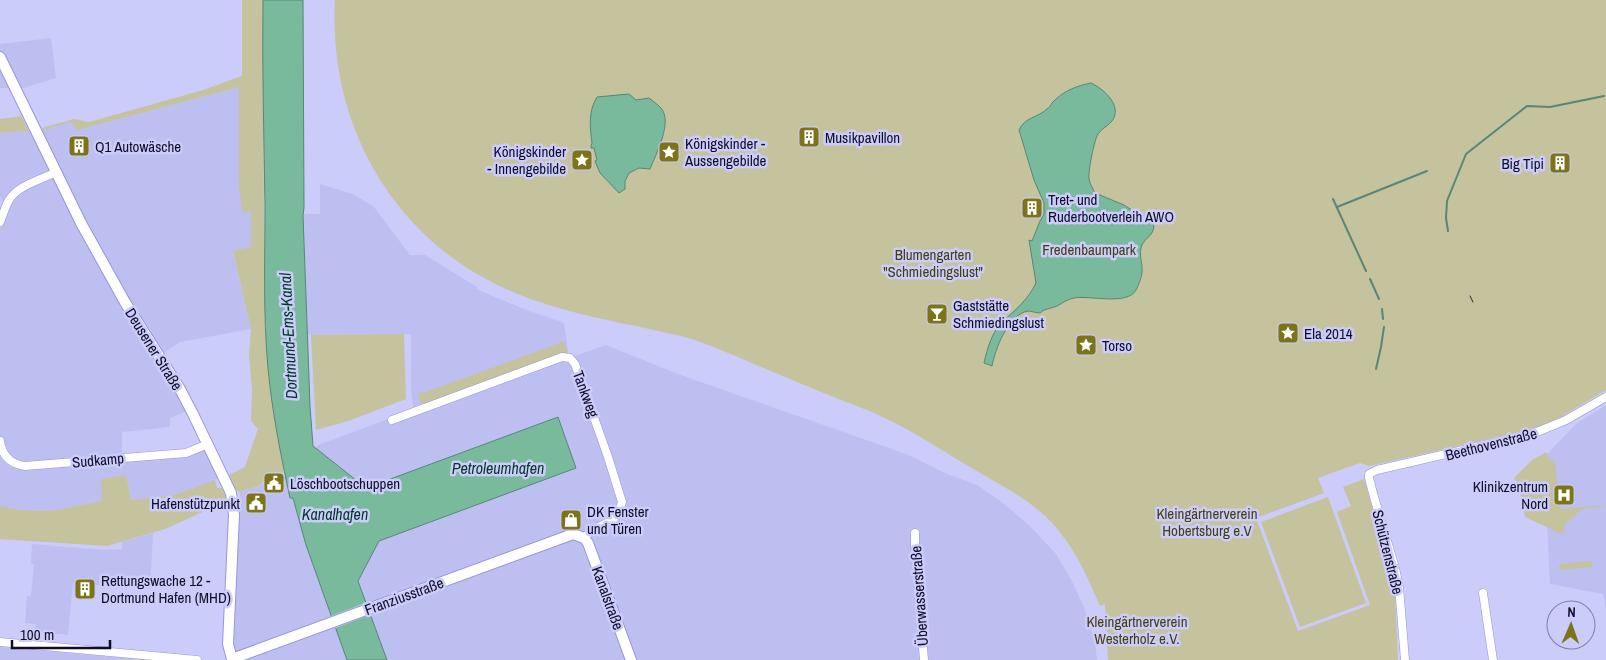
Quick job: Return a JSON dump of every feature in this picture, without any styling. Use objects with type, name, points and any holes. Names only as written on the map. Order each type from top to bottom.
[{"type":"main road","name":"Deusener Straße","points":[[0,57],[81,223],[111,279],[180,389],[231,493],[233,503],[228,659]]},
{"type":"main road","name":"Franziusstraße","points":[[228,659],[573,534],[584,538]]},
{"type":"main road","name":"Kanalstraße","points":[[584,538],[588,543],[631,660]]},
{"type":"street","points":[[0,222],[9,201],[18,191],[56,172]]},
{"type":"street","name":"Tankweg","points":[[392,420],[562,358],[570,358],[575,364],[608,456],[622,502],[613,520],[592,530],[584,538]]},
{"type":"street","name":"Beethovenstraße","points":[[1369,474],[1377,470],[1532,434],[1566,420],[1606,397]]},
{"type":"street","name":"Sudkamp","points":[[0,441],[6,457],[15,465],[25,466],[186,453],[208,444]]},
{"type":"street","name":"Schützenstraße","points":[[1369,474],[1399,588],[1405,660]]},
{"type":"street","name":"Überwasserstraße","points":[[915,533],[914,548],[924,660]]},
{"type":"street","points":[[1483,593],[1493,660]]},
{"type":"street","points":[[0,642],[197,660]]},
{"type":"shaded area","points":[[51,38],[56,78],[23,88],[0,88],[0,44]]},
{"type":"shaded area","points":[[239,87],[239,186],[244,210],[251,211],[251,248],[233,252],[251,329],[180,342],[165,352],[159,360],[189,410],[170,418],[170,427],[122,432],[122,455],[186,449],[204,442],[221,478],[174,495],[131,500],[126,475],[103,501],[50,511],[22,510],[0,506],[0,207],[3,202],[0,196],[0,133],[43,130],[72,122],[98,124]]},
{"type":"shaded area","points":[[320,184],[355,195],[374,207],[410,255],[425,255],[477,287],[476,289],[564,323],[569,358],[606,345],[678,374],[911,456],[947,474],[977,485],[1003,503],[1031,527],[1056,554],[1072,581],[1085,610],[1095,642],[1097,660],[233,660],[240,492],[281,479],[318,445],[413,408],[411,334],[307,335],[303,214],[320,214]]},
{"type":"shaded area","name":"Klinikzentrum Nord","points":[[1606,405],[1606,609],[1603,594],[1550,584],[1547,521],[1522,480],[1576,424]]},
{"type":"shaded area","points":[[153,533],[150,589],[73,583],[68,635],[35,632],[36,624],[25,623],[27,596],[31,596],[34,564],[31,564],[32,544],[103,550],[122,549],[122,542]]},
{"type":"shaded area","points":[[0,647],[143,660],[0,660]]},
{"type":"green space","points":[[242,0],[263,0],[264,230],[268,367],[275,421],[285,469],[281,475],[266,478],[261,485],[240,492],[235,489],[229,475],[245,467],[258,429],[251,421],[252,390],[249,355],[251,329],[233,251],[251,247],[251,211],[242,211],[239,186],[239,87],[77,130],[72,122],[43,130],[42,128],[74,119],[89,122],[200,91],[242,76]]},
{"type":"green space","name":"Fredenbaumpark","points":[[335,0],[1606,0],[1606,390],[1556,420],[1525,431],[1369,466],[1360,463],[1318,478],[1324,493],[1256,518],[1298,631],[1370,605],[1337,512],[1351,506],[1343,487],[1364,479],[1390,570],[1395,596],[1398,660],[1108,660],[1105,604],[1100,606],[1080,563],[1068,543],[1053,524],[1016,494],[917,435],[877,414],[692,339],[578,313],[518,294],[475,273],[437,246],[405,214],[378,177],[358,137],[344,93],[336,47]]},
{"type":"green space","points":[[21,116],[29,131],[0,133],[0,119]]},
{"type":"green space","points":[[404,334],[406,399],[348,421],[316,430],[311,335]]},
{"type":"green space","points":[[561,341],[565,344],[568,352],[423,405],[419,399],[419,391],[423,393],[560,343]]},
{"type":"green space","points":[[1546,452],[1549,459],[1555,462],[1560,509],[1605,505],[1582,509],[1564,526],[1562,534],[1525,517],[1519,485],[1514,478],[1532,460]]},
{"type":"green space","points":[[126,475],[131,500],[174,495],[215,480],[217,488],[222,488],[227,501],[165,529],[107,546],[0,539],[0,506],[22,510],[50,511],[102,501],[101,479]]},
{"type":"green space","points":[[1328,497],[1366,603],[1300,627],[1261,522]]},
{"type":"green space","points":[[1590,561],[1593,564],[1591,567],[1561,570],[1558,568],[1561,564]]},
{"type":"water","points":[[263,0],[303,0],[303,215],[313,446],[366,488],[558,417],[576,468],[379,541],[358,581],[387,660],[347,660],[306,545],[293,498],[290,498],[280,450],[274,417],[265,327]]},
{"type":"water","points":[[1091,83],[1101,89],[1114,104],[1115,115],[1112,121],[1096,138],[1089,170],[1091,185],[1095,193],[1124,205],[1151,220],[1154,227],[1141,248],[1142,274],[1140,281],[1136,290],[1125,298],[1074,298],[1040,313],[1028,311],[1021,314],[1014,319],[999,342],[992,366],[984,363],[994,334],[1000,324],[1026,299],[1036,283],[1029,240],[1032,241],[1044,214],[1044,203],[1034,180],[1019,130],[1024,122],[1043,112],[1065,92]]},
{"type":"water","points":[[629,94],[636,100],[649,98],[661,108],[665,121],[662,138],[650,169],[639,168],[629,173],[625,181],[625,189],[619,193],[600,173],[595,161],[597,160],[594,148],[591,148],[591,114],[597,97]]},
{"type":"pier","points":[[368,602],[372,614],[333,629],[328,617]]},
{"type":"waterway","points":[[1448,231],[1446,218],[1447,201],[1466,154],[1527,106],[1550,107],[1604,96]]},
{"type":"waterway","points":[[1337,207],[1427,171]]},
{"type":"waterway","points":[[1333,199],[1366,271]]},
{"type":"waterway","points":[[1370,279],[1379,299]]},
{"type":"waterway","points":[[1382,309],[1383,319]]},
{"type":"waterway","points":[[1376,369],[1384,327]]},
{"type":"tram line","points":[[1470,296],[1473,302]]},
{"type":"place","name":"Musikpavillon","points":[[809,137]]},
{"type":"place","name":"Q1 Autowäsche","points":[[79,146]]},
{"type":"place","name":"Königskinder - Aussengebilde","points":[[669,152]]},
{"type":"place","name":"Königskinder - Innengebilde","points":[[582,160]]},
{"type":"place","name":"Big Tipi","points":[[1560,163]]},
{"type":"place","name":"Tret- und Ruderbootverleih AWO","points":[[1032,208]]},
{"type":"place","name":"Gaststätte Schmiedingslust","points":[[937,314]]},
{"type":"place","name":"Ela 2014","points":[[1288,333]]},
{"type":"place","name":"Torso","points":[[1086,345]]},
{"type":"place","name":"Löschbootschuppen","points":[[274,483]]},
{"type":"place","name":"Klinikzentrum Nord","points":[[1564,495]]},
{"type":"place","name":"Hafenstützpunkt","points":[[256,503]]},
{"type":"place","name":"DK Fenster und Türen","points":[[571,520]]},
{"type":"place","name":"Rettungswache 12 - Dortmund Hafen (MHD)","points":[[85,589]]},
{"type":"park label","name":"Blumengarten \"Schmiedingslust\"","points":[[933,262]]},
{"type":"park label","name":"Kleingärtnerverein Hobertsburg e.V","points":[[1207,522]]},
{"type":"park label","name":"Kleingärtnerverein Westerholz e.V.","points":[[1137,630]]},
{"type":"water label","name":"Dortmund-Ems-Kanal","points":[[288,336]]},
{"type":"water label","name":"Petroleumhafen","points":[[498,468]]},
{"type":"water label","name":"Kanalhafen","points":[[335,514]]}]
